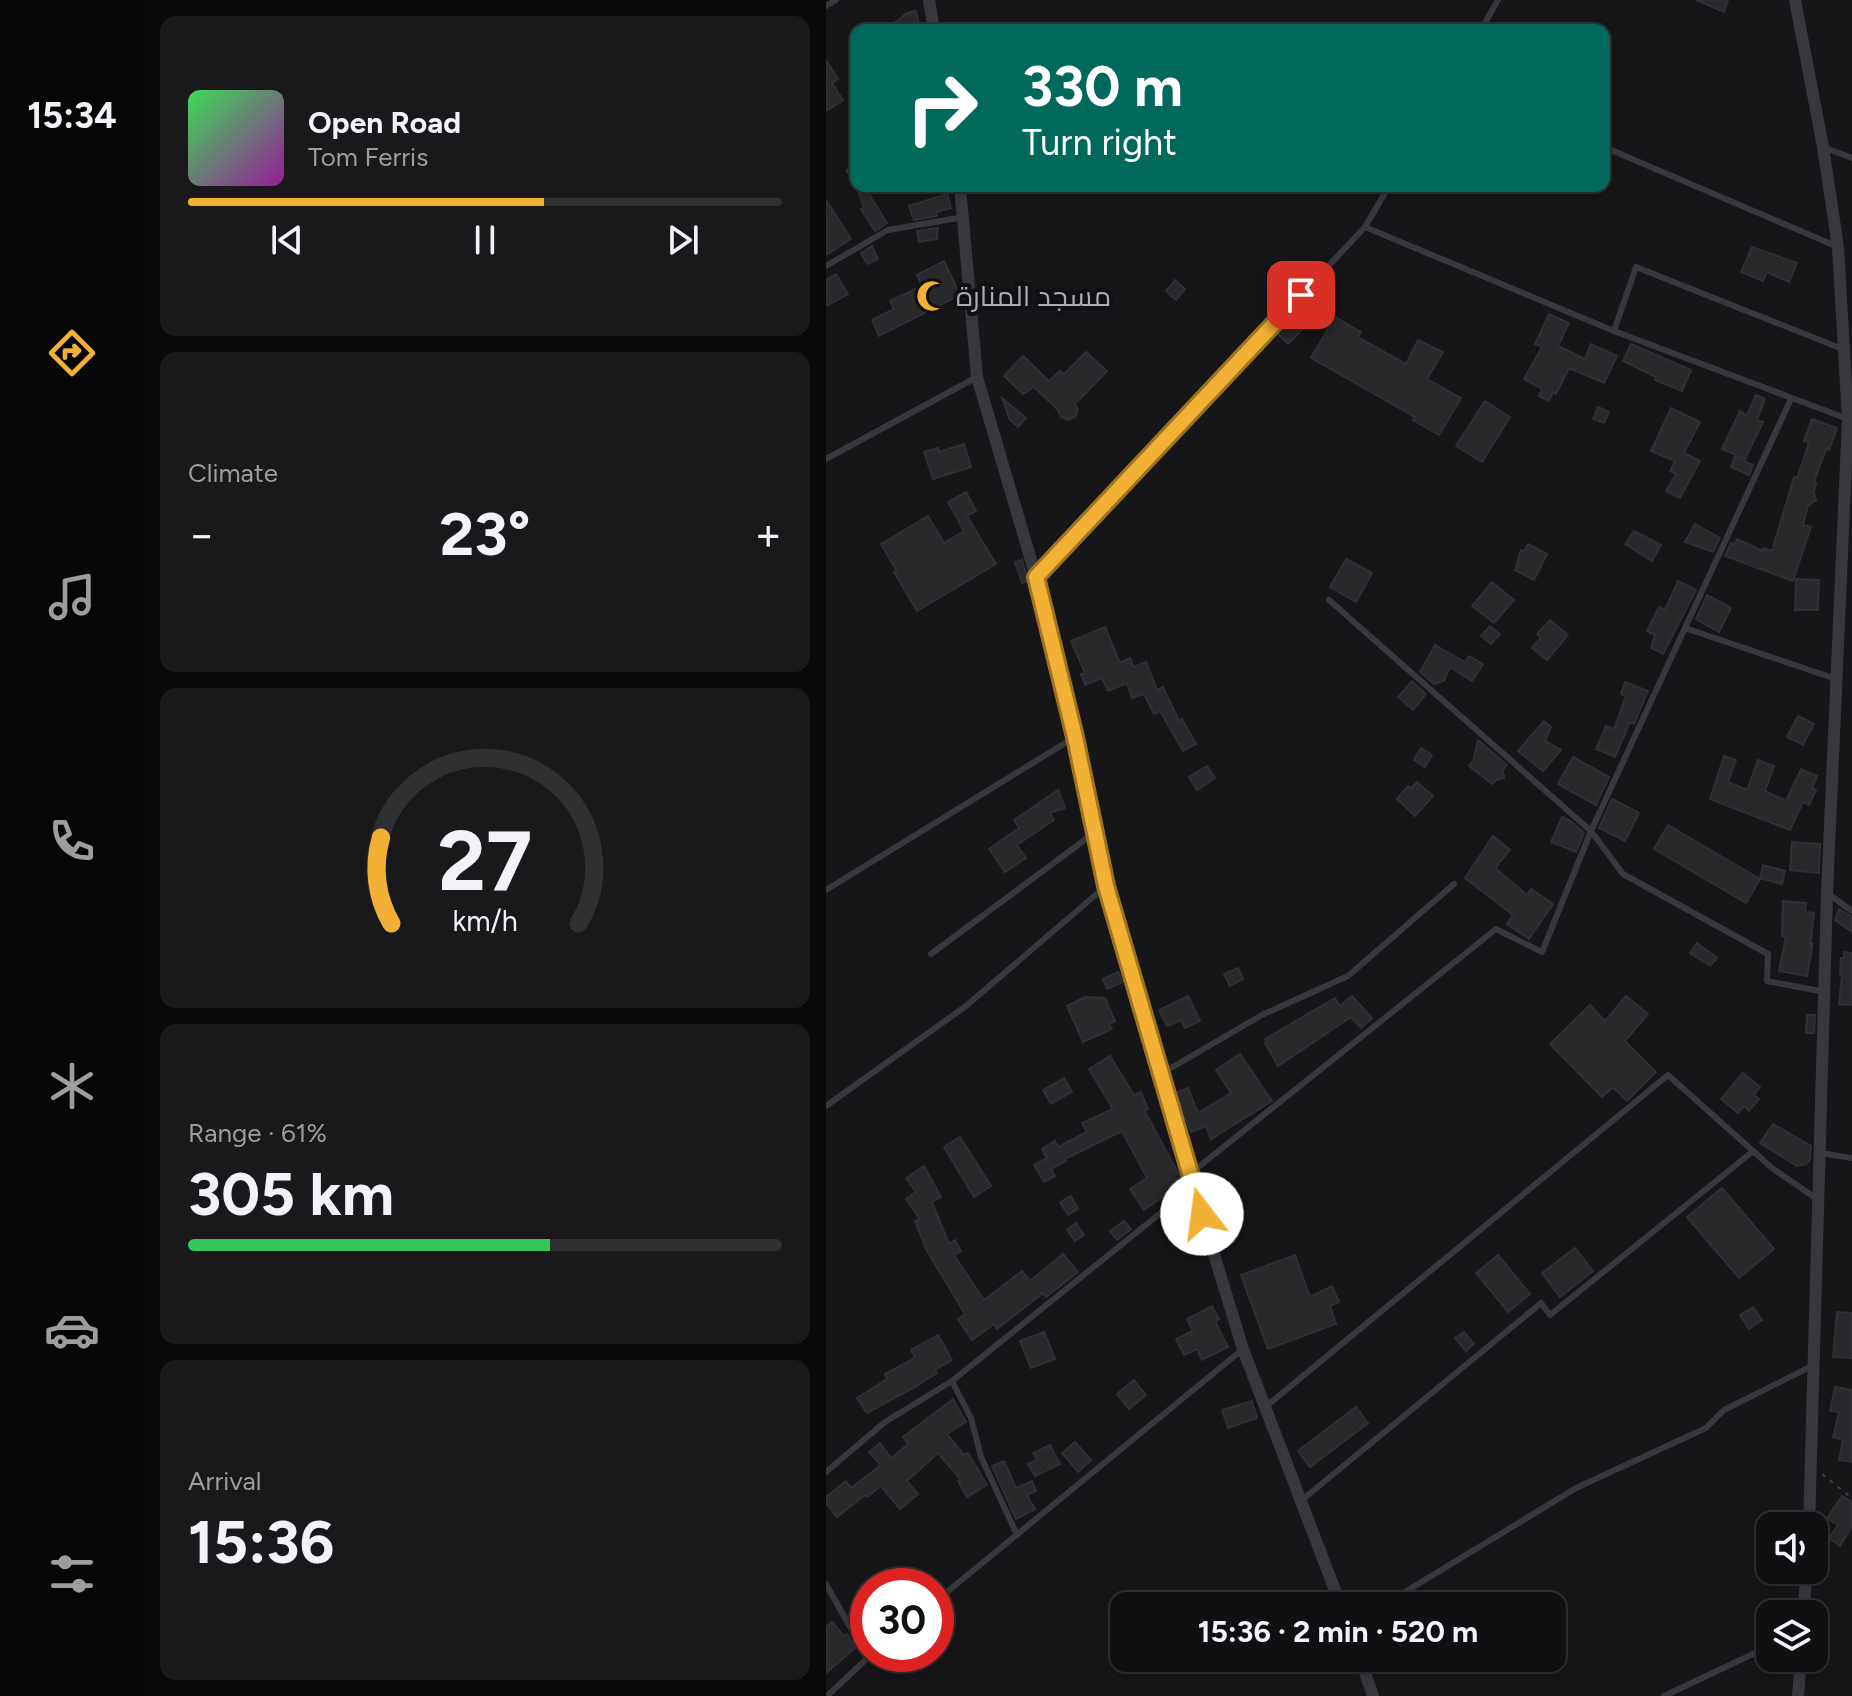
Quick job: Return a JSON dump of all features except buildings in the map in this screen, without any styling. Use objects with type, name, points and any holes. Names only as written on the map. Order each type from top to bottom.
[{"type":"street","points":[[929,0],[933,24]]},
{"type":"street","points":[[1795,0],[1838,247],[1848,419],[1827,893],[1810,1512]]},
{"type":"street","points":[[961,192],[977,377],[1036,577],[1075,737],[1106,886],[1140,997],[1159,1075],[1243,1349],[1336,1592]]},
{"type":"street","points":[[1365,1672],[1373,1696]]},
{"type":"street","points":[[1798,1696],[1800,1672]]},
{"type":"lane","points":[[826,6],[836,0]]},
{"type":"lane","points":[[1484,24],[1498,0]]},
{"type":"lane","points":[[1823,147],[1852,158]]},
{"type":"lane","points":[[1610,150],[1838,247]]},
{"type":"lane","points":[[1036,577],[1365,227],[1385,192]]},
{"type":"lane","points":[[826,266],[888,230],[964,217]]},
{"type":"lane","points":[[1365,227],[1614,331],[1848,419]]},
{"type":"lane","points":[[1614,331],[1636,267],[1845,350]]},
{"type":"lane","points":[[826,459],[977,377]]},
{"type":"lane","points":[[1191,1173],[1496,929],[1542,952],[1591,831],[1791,399]]},
{"type":"lane","points":[[1840,588],[1852,595]]},
{"type":"lane","points":[[1329,600],[1591,831],[1623,874],[1768,954],[1767,981],[1825,992]]},
{"type":"lane","points":[[1685,628],[1836,679]]},
{"type":"lane","points":[[826,890],[1075,737]]},
{"type":"lane","points":[[931,954],[1094,833]]},
{"type":"lane","points":[[1159,1075],[1262,1015],[1348,976],[1454,884]]},
{"type":"lane","points":[[826,1106],[966,1006],[1106,886]]},
{"type":"lane","points":[[1827,893],[1852,911]]},
{"type":"lane","points":[[1264,1408],[1668,1075],[1752,1152],[1817,1199]]},
{"type":"lane","points":[[1302,1500],[1541,1303],[1550,1315],[1752,1152]]},
{"type":"lane","points":[[1820,1153],[1852,1158]]},
{"type":"lane","points":[[826,1472],[885,1422],[952,1381],[1193,1187]]},
{"type":"lane","points":[[954,1586],[1243,1349]]},
{"type":"lane","points":[[1405,1592],[1576,1488],[1706,1428],[1724,1410],[1815,1364]]},
{"type":"lane","points":[[952,1381],[971,1418],[981,1457],[1017,1535]]},
{"type":"lane","points":[[826,1584],[850,1624]]},
{"type":"lane","points":[[1664,1696],[1756,1653]]},
{"type":"lane","points":[[827,1696],[852,1672]]},
{"type":"path","points":[[1812,1466],[1852,1498]]},
{"type":"place","name":"مسجد المنارة","points":[[932,296]]},
{"type":"route","points":[[1202,1214],[1106,886],[1075,737],[1036,577],[1301,295]]}]
